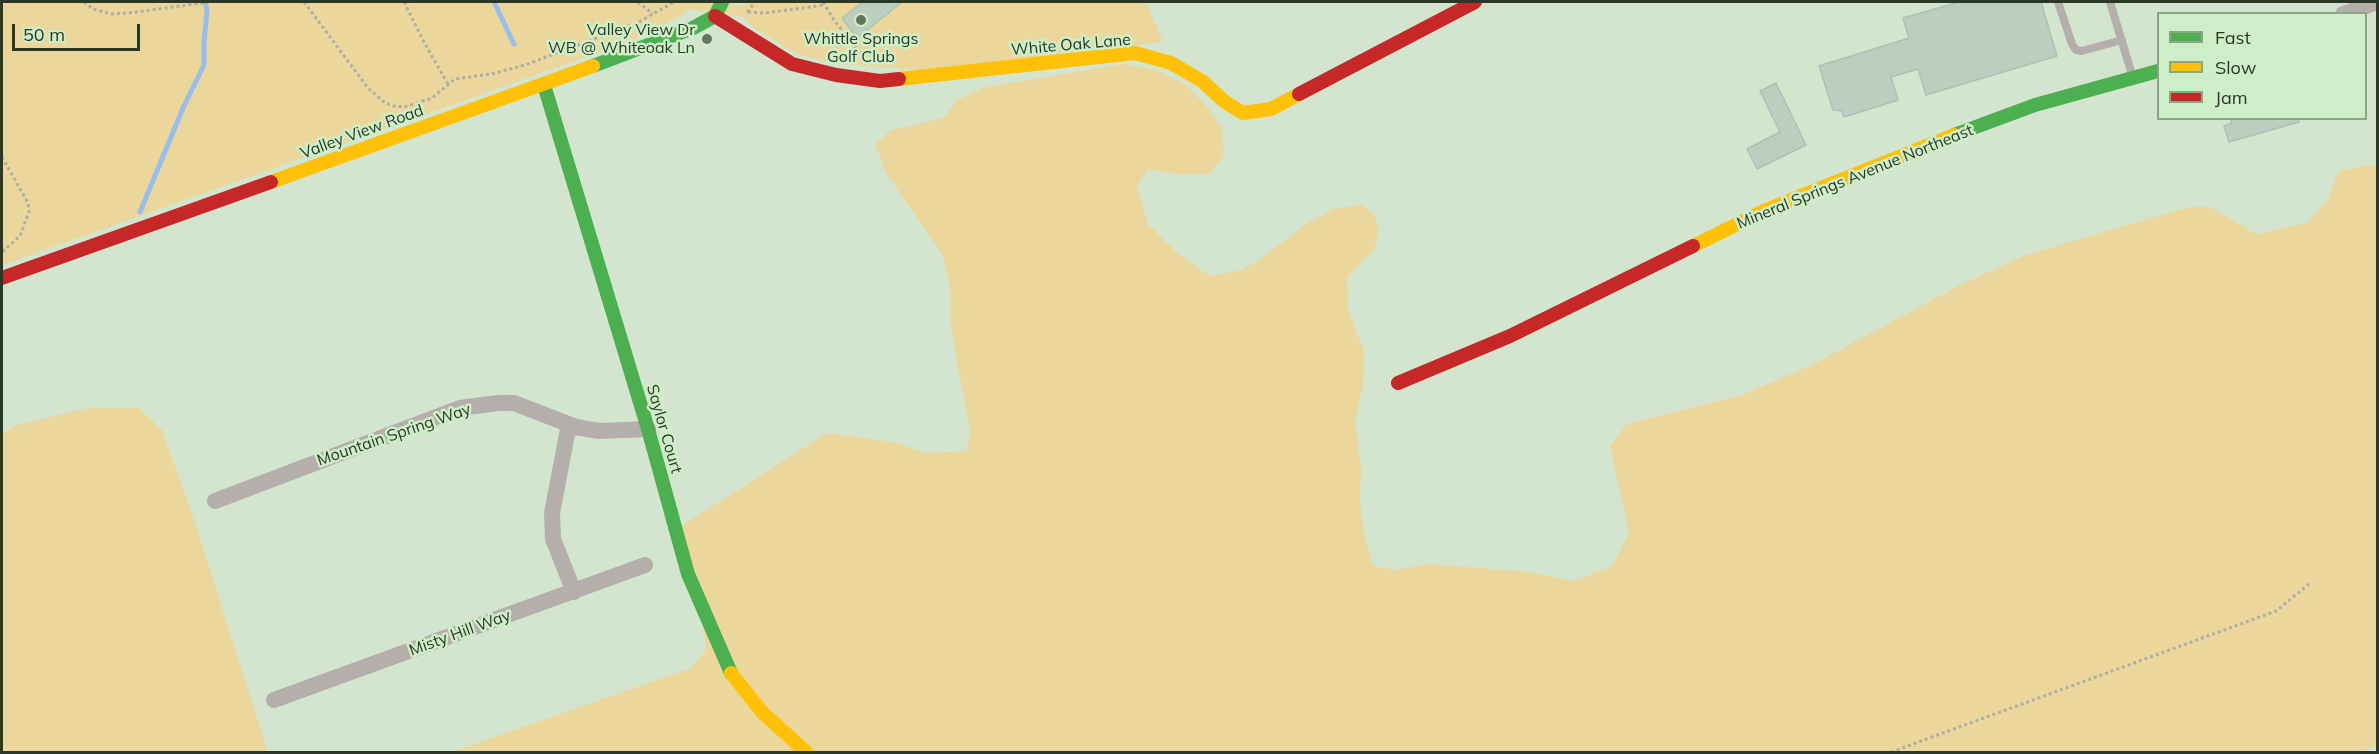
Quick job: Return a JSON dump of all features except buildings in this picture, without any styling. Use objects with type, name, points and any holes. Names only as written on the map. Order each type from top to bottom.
[{"type":"street","points":[[715,16],[722,2]]},
{"type":"street","name":"White Oak Lane","points":[[715,16],[792,64],[836,75],[880,81],[1135,53],[1171,63],[1202,81],[1243,113],[1271,109],[1475,2]]},
{"type":"street","points":[[2349,12],[2378,2]]},
{"type":"street","name":"Valley View Road","points":[[2,278],[544,85],[693,28],[715,16]]},
{"type":"street","name":"Mineral Springs Avenue Northeast","points":[[1398,383],[1510,336],[1766,210],[1891,159],[2035,105],[2157,71]]},
{"type":"street","name":"Saylor Court","points":[[544,85],[648,429],[688,574],[732,675],[762,712],[806,753]]},
{"type":"street","name":"Mountain Spring Way","points":[[214,501],[460,408],[514,403],[569,424],[599,431],[648,429]]},
{"type":"street","points":[[569,424],[552,513],[553,539],[574,592]]},
{"type":"street","name":"Misty Hill Way","points":[[274,700],[645,565]]},
{"type":"lane","points":[[2058,2],[2076,50],[2082,51],[2122,40]]},
{"type":"lane","points":[[2110,2],[2133,78]]},
{"type":"path","points":[[84,2],[93,9],[111,14],[129,14],[209,2]]},
{"type":"path","points":[[304,2],[368,88],[385,103],[394,106],[415,105],[432,98],[455,79],[491,74],[525,65],[639,22],[674,2]]},
{"type":"path","points":[[404,2],[424,44],[448,84]]},
{"type":"path","points":[[638,2],[653,14]]},
{"type":"path","points":[[747,12],[755,2]]},
{"type":"path","points":[[741,10],[765,13],[824,3],[865,59],[871,60]]},
{"type":"path","points":[[2,157],[28,203],[29,212],[20,236],[2,252]]},
{"type":"path","points":[[1891,753],[2276,611],[2309,584]]},
{"type":"shaded area","points":[[2,2],[722,2],[740,6],[749,2],[1146,2],[1163,42],[939,71],[837,64],[800,55],[790,50],[751,26],[744,17],[691,9],[658,29],[617,46],[2,265]]},
{"type":"shaded area","points":[[1123,64],[1156,70],[1186,85],[1210,110],[1222,130],[1224,156],[1209,174],[1179,174],[1147,169],[1137,187],[1148,224],[1178,254],[1210,276],[1242,270],[1262,258],[1306,224],[1333,209],[1361,205],[1374,215],[1379,231],[1374,249],[1347,277],[1348,310],[1364,352],[1363,385],[1355,422],[1361,469],[1360,502],[1364,536],[1373,566],[1396,570],[1429,564],[1529,572],[1574,581],[1612,566],[1629,533],[1610,446],[1627,424],[1742,395],[1812,365],[1960,285],[2026,255],[2127,225],[2189,207],[2210,207],[2256,234],[2307,223],[2327,200],[2339,171],[2368,165],[2377,166],[2378,744],[2362,752],[452,752],[691,668],[706,650],[702,618],[672,532],[827,433],[893,442],[925,453],[967,451],[970,430],[951,329],[950,287],[942,254],[886,173],[875,144],[891,130],[944,118],[957,100],[982,88]]},
{"type":"shaded area","points":[[88,408],[139,408],[162,430],[193,517],[268,752],[2,752],[2,433],[17,425]]},
{"type":"waterway","points":[[140,212],[183,108],[204,65],[207,10],[205,2]]},
{"type":"waterway","points":[[494,2],[514,44]]},
{"type":"traffic: fast","points":[[593,66],[693,28],[715,16],[722,2]]},
{"type":"traffic: fast","points":[[1954,135],[2035,105],[2157,71]]},
{"type":"traffic: fast","points":[[544,85],[648,429],[688,574],[731,673]]},
{"type":"traffic: slow","points":[[899,79],[1135,53],[1171,63],[1202,81],[1225,102],[1243,113],[1271,109],[1299,94]]},
{"type":"traffic: slow","points":[[271,182],[593,66]]},
{"type":"traffic: slow","points":[[1693,246],[1766,210],[1954,135]]},
{"type":"traffic: slow","points":[[731,673],[762,712],[806,752]]},
{"type":"traffic: jam","points":[[1299,94],[1475,2]]},
{"type":"traffic: jam","points":[[715,16],[792,64],[836,75],[880,81],[899,79]]},
{"type":"traffic: jam","points":[[2,278],[271,182]]},
{"type":"traffic: jam","points":[[1398,383],[1510,336],[1693,246]]},
{"type":"place","name":"Whittle Springs Golf Club","points":[[861,20]]},
{"type":"place","name":"Valley View Dr WB @ Whiteoak Ln","points":[[707,39]]}]
